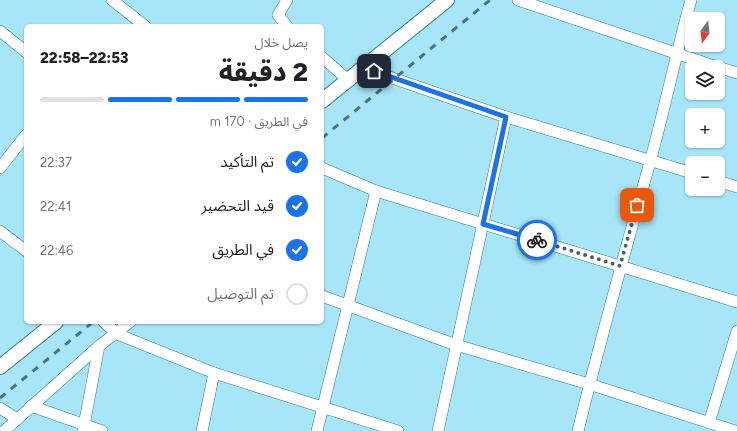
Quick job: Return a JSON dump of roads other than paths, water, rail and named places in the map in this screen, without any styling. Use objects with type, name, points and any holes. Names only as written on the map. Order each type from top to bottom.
[{"type":"street","points":[[112,0],[124,4],[143,24]]},
{"type":"street","points":[[285,24],[278,15],[287,0]]},
{"type":"street","points":[[324,99],[447,0]]},
{"type":"street","points":[[518,0],[695,60]]},
{"type":"street","points":[[578,431],[620,266],[650,160],[675,54],[691,0]]},
{"type":"street","points":[[0,31],[24,50]]},
{"type":"street","points":[[324,59],[348,80]]},
{"type":"street","points":[[363,68],[506,117],[685,171]]},
{"type":"street","points":[[725,69],[737,73]]},
{"type":"street","points":[[438,431],[506,117]]},
{"type":"street","points":[[0,168],[24,138]]},
{"type":"street","points":[[324,169],[376,191],[737,302]]},
{"type":"street","points":[[725,183],[737,187]]},
{"type":"street","points":[[318,431],[376,191]]},
{"type":"street","points":[[0,231],[24,249]]},
{"type":"street","points":[[324,297],[456,345],[589,384],[735,431]]},
{"type":"street","points":[[0,367],[54,324]]},
{"type":"street","points":[[106,324],[117,334],[214,373],[323,409],[398,431]]},
{"type":"street","points":[[4,431],[99,346],[117,334],[128,324]]},
{"type":"street","points":[[709,422],[737,330]]},
{"type":"street","points":[[84,428],[99,346]]},
{"type":"street","points":[[202,431],[214,373]]},
{"type":"street","points":[[31,406],[84,428],[102,431]]},
{"type":"street","points":[[0,408],[17,419]]},
{"type":"railway","points":[[324,136],[490,0]]},
{"type":"railway","points":[[0,398],[91,324]]}]
